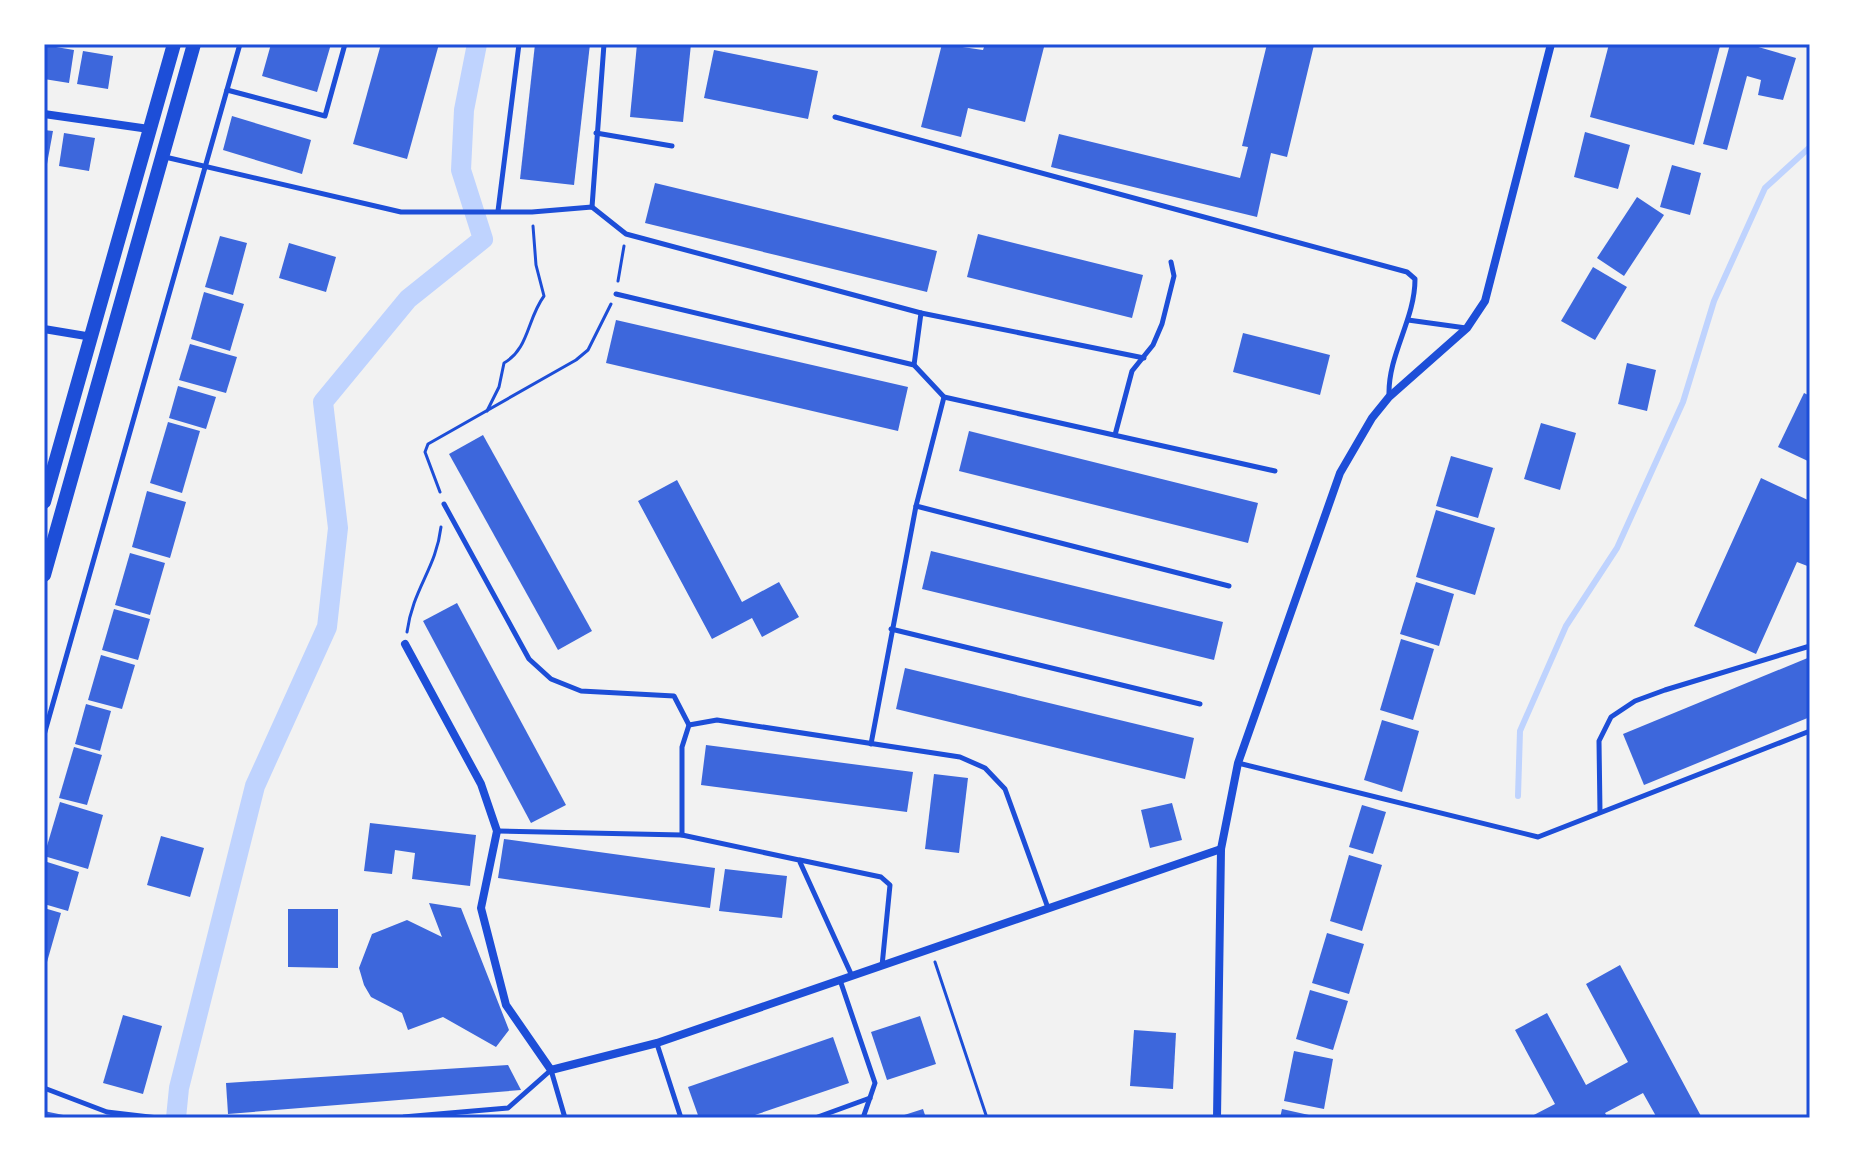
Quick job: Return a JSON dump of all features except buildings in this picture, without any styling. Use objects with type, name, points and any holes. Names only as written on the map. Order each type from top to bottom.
[{"type":"main road","points":[[44,502],[174,44]]},
{"type":"main road","points":[[44,575],[194,44]]},
{"type":"street","points":[[1217,1118],[1221,849],[1238,763],[1340,473],[1372,418],[1389,397],[1467,328],[1485,301],[1551,44]]},
{"type":"street","points":[[44,114],[149,129]]},
{"type":"street","points":[[44,329],[92,337]]},
{"type":"street","points":[[405,644],[481,784],[497,831],[481,908],[506,1005],[551,1070],[657,1043],[1221,849]]},
{"type":"lane","points":[[44,735],[240,44]]},
{"type":"lane","points":[[227,90],[325,116],[345,44]]},
{"type":"lane","points":[[498,211],[519,44]]},
{"type":"lane","points":[[592,207],[604,44]]},
{"type":"lane","points":[[835,117],[1407,272],[1415,279],[1415,298],[1389,376],[1389,397]]},
{"type":"lane","points":[[596,133],[672,146]]},
{"type":"lane","points":[[162,156],[401,212],[532,212],[592,207],[626,234],[921,313],[1144,358]]},
{"type":"lane","points":[[1115,435],[1132,371],[1144,358],[1162,324],[1174,276],[1171,262]]},
{"type":"lane","points":[[616,294],[914,365],[944,397],[1275,471]]},
{"type":"lane","points":[[914,365],[921,313]]},
{"type":"lane","points":[[1408,320],[1467,328]]},
{"type":"lane","points":[[871,744],[916,506],[944,397]]},
{"type":"lane","points":[[444,504],[529,659],[551,679],[581,691],[674,696],[689,725],[682,747],[682,835]]},
{"type":"lane","points":[[916,506],[1229,586]]},
{"type":"lane","points":[[891,629],[1200,704]]},
{"type":"lane","points":[[1600,812],[1599,741],[1611,717],[1635,701],[1665,690],[1810,646]]},
{"type":"lane","points":[[689,725],[717,720],[960,757],[985,768],[1005,789],[1048,908]]},
{"type":"lane","points":[[1238,763],[1538,837],[1810,731]]},
{"type":"lane","points":[[497,831],[682,835],[881,877],[890,885],[882,966]]},
{"type":"lane","points":[[799,860],[852,976]]},
{"type":"lane","points":[[840,980],[875,1083],[863,1118]]},
{"type":"lane","points":[[657,1043],[681,1118]]},
{"type":"lane","points":[[209,1118],[403,1117],[508,1108],[551,1070],[565,1118]]},
{"type":"lane","points":[[44,1088],[107,1112],[158,1118]]},
{"type":"lane","points":[[815,1118],[870,1098]]},
{"type":"path","points":[[487,411],[499,387],[504,363],[520,353],[536,307],[544,296],[536,265],[532,212]]},
{"type":"path","points":[[405,644],[411,606],[439,548],[444,504],[425,452],[428,444],[560,370],[588,350],[616,294],[626,234]]},
{"type":"path","points":[[931,949],[987,1118]]},
{"type":"path","points":[[158,1118],[209,1118]]},
{"type":"waterway","points":[[176,1118],[179,1088],[255,786],[327,627],[338,528],[323,402],[408,299],[483,239],[461,170],[464,110],[477,44]]},
{"type":"waterway","points":[[1518,796],[1520,731],[1566,626],[1617,548],[1683,402],[1714,301],[1765,188],[1810,147]]}]
